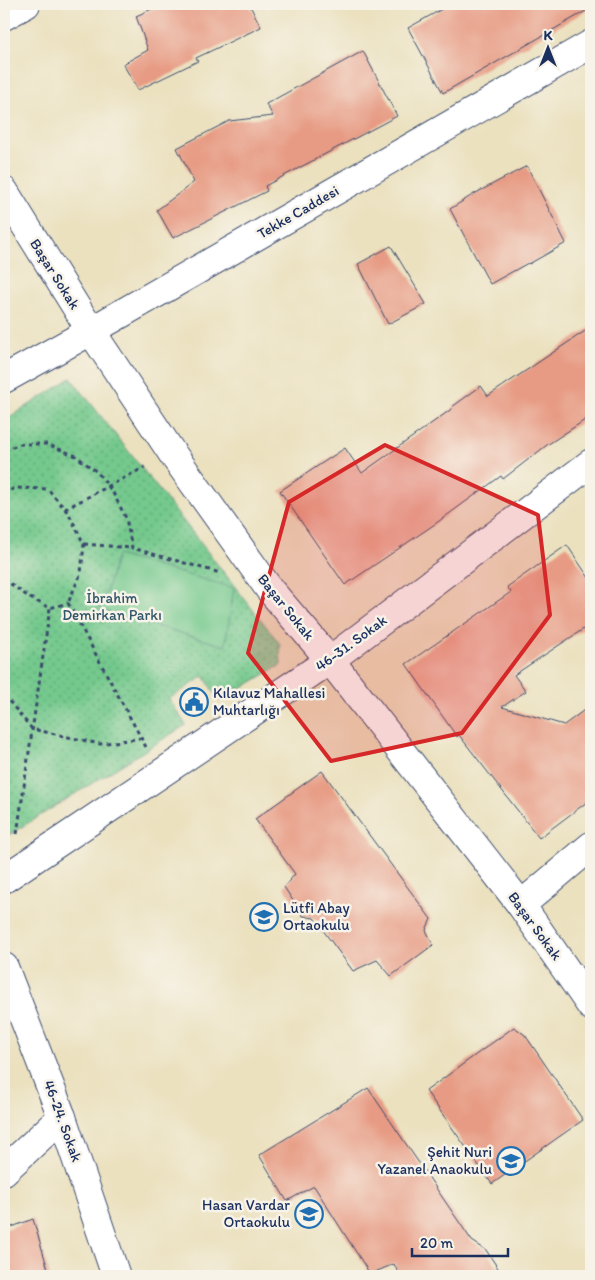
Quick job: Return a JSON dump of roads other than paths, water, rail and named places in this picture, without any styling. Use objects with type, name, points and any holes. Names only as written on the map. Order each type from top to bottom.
[{"type":"street","name":"Tekke Caddesi","points":[[4,379],[591,44]]},
{"type":"street","name":"Başar Sokak","points":[[4,191],[91,331],[172,453],[270,590],[330,660],[521,906],[591,1006]]},
{"type":"street","name":"46-31. Sokak","points":[[8,876],[330,660],[591,463]]},
{"type":"street","points":[[521,906],[591,846]]},
{"type":"street","name":"46-24. Sokak","points":[[4,967],[62,1117],[116,1276]]},
{"type":"street","points":[[4,1171],[62,1117]]},
{"type":"place","name":"Kılavuz Mahallesi Muhtarlığı","points":[[194,702]]},
{"type":"place","name":"Lütfi Abay Ortaokulu","points":[[264,917]]},
{"type":"place","name":"Şehit Nuri Yazanel Anaokulu","points":[[511,1161]]},
{"type":"place","name":"Hasan Vardar Ortaokulu","points":[[309,1214]]},
{"type":"park label","name":"İbrahim Demirkan Parkı","points":[[112,606]]}]
